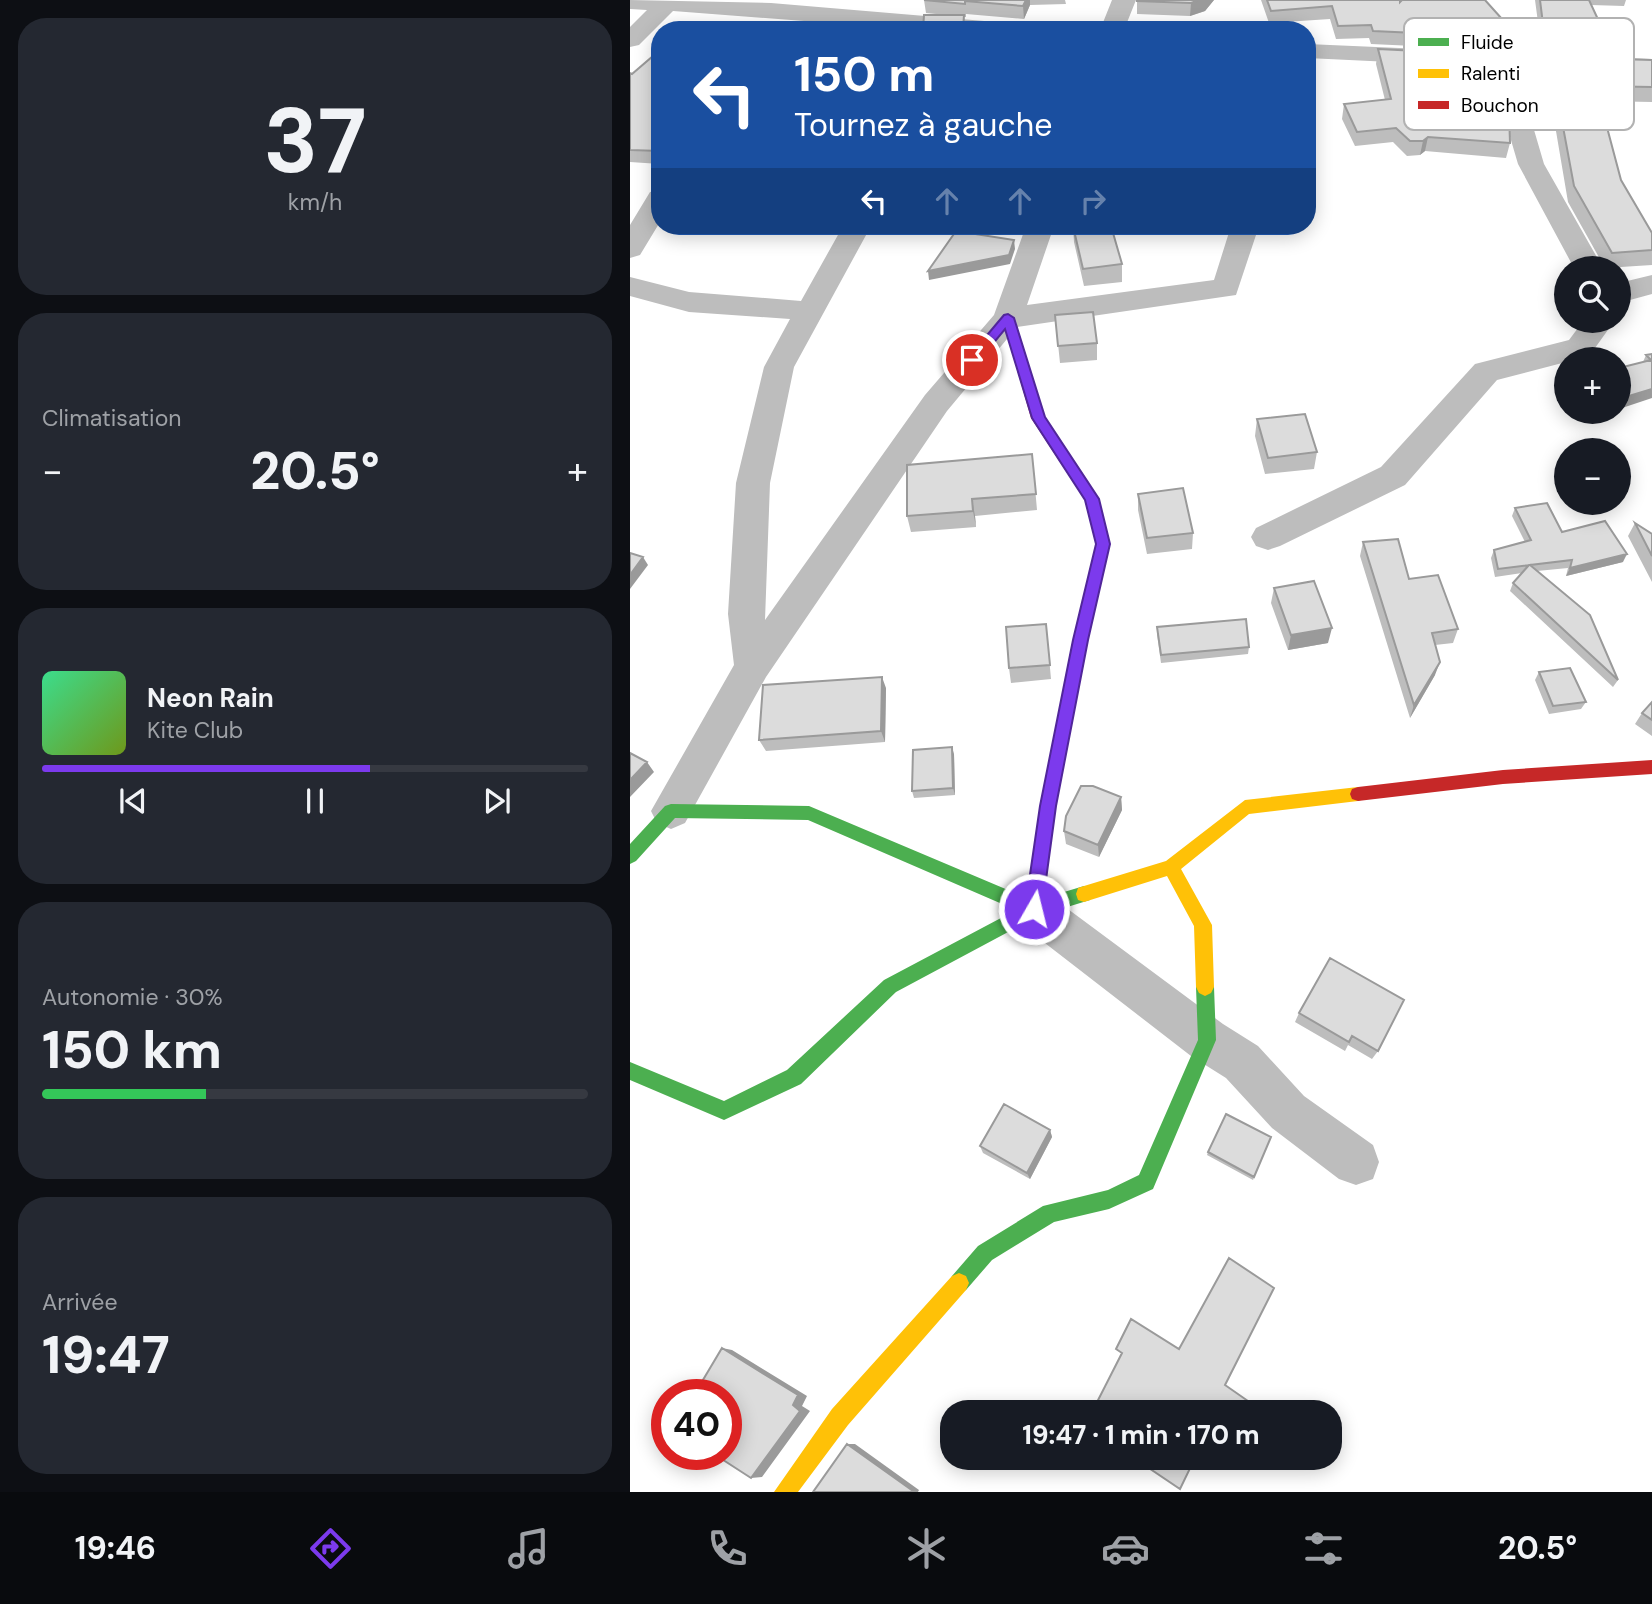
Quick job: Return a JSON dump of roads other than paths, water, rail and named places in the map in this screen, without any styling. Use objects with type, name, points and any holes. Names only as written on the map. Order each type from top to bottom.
[{"type":"street","points":[[1116,21],[1124,0]]},
{"type":"street","points":[[630,2],[769,13],[897,10],[958,21]]},
{"type":"street","points":[[630,40],[667,5]]},
{"type":"street","points":[[1316,51],[1404,53]]},
{"type":"street","points":[[1634,65],[1652,66]]},
{"type":"street","points":[[1521,130],[1531,164],[1582,256]]},
{"type":"street","points":[[630,249],[651,213]]},
{"type":"street","points":[[753,666],[746,614],[753,482],[779,367],[852,235]]},
{"type":"street","points":[[630,856],[671,811],[753,666],[936,403],[1008,318],[1037,235]]},
{"type":"street","points":[[1008,318],[1226,288],[1242,235]]},
{"type":"street","points":[[1631,290],[1652,284]]},
{"type":"street","points":[[630,286],[689,302],[809,311]]},
{"type":"street","points":[[1008,318],[1038,418],[1092,499],[1103,544],[1080,640],[1048,806],[1034,909]]},
{"type":"street","points":[[1268,537],[1393,476],[1486,372],[1579,348],[1590,333]]},
{"type":"street","points":[[630,1070],[724,1111],[794,1077],[890,986],[1034,909],[1171,867],[1245,807],[1503,777],[1652,767]]},
{"type":"street","points":[[671,811],[809,813],[1034,909],[1207,1040],[1242,1062],[1289,1112],[1356,1162]]},
{"type":"street","points":[[785,1492],[840,1417],[985,1253],[1050,1213],[1110,1199],[1146,1182],[1207,1040],[1203,925],[1171,867]]}]
